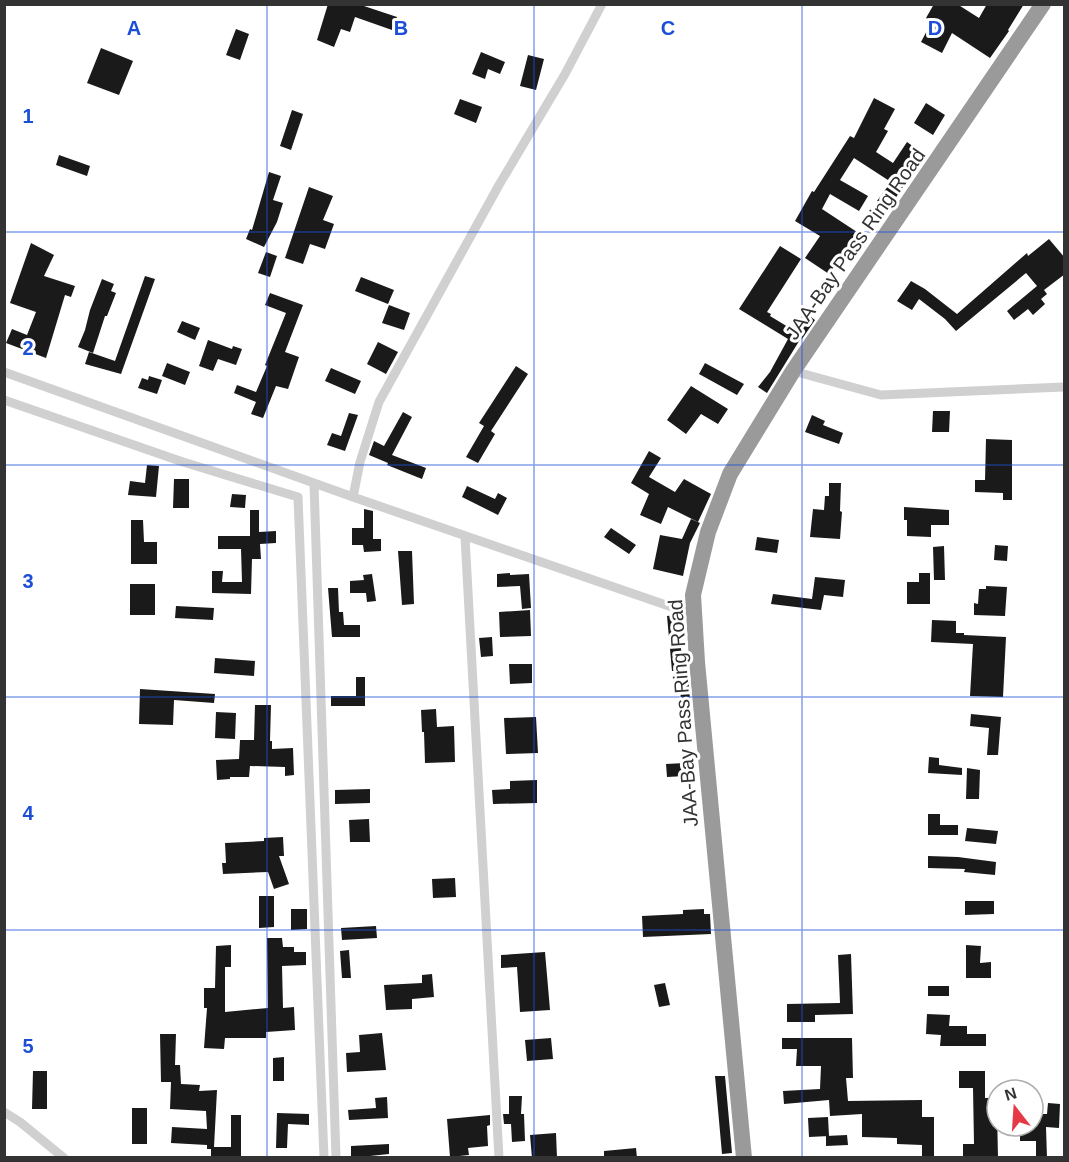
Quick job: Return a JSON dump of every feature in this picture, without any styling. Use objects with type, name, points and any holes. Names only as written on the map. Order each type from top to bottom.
[{"type":"highway","name":"JAA-Bay Pass Ring Road","points":[[744,1158],[700,697],[693,595],[708,532],[730,474],[793,371],[1043,4]]},
{"type":"street","points":[[353,497],[360,462],[379,402],[499,185],[565,74],[602,4]]},
{"type":"street","points":[[793,371],[881,395],[1065,387]]},
{"type":"street","points":[[4,372],[314,484],[695,615]]},
{"type":"street","points":[[4,400],[183,462],[298,497],[324,1158]]},
{"type":"street","points":[[314,484],[336,1158]]},
{"type":"street","points":[[465,537],[499,1158]]},
{"type":"street","points":[[4,1112],[64,1158]]},
{"type":"building","points":[[328,4],[358,4],[397,17],[392,30],[355,17],[350,32],[341,29],[334,47],[317,40]]},
{"type":"building","points":[[934,4],[957,4],[979,18],[987,4],[1024,4],[990,58],[952,33],[942,53],[921,42],[932,21],[926,18]]},
{"type":"building","points":[[236,29],[249,34],[240,60],[226,55]]},
{"type":"building","points":[[101,48],[133,61],[119,95],[87,83]]},
{"type":"building","points":[[481,52],[505,62],[500,74],[488,69],[485,79],[472,74]]},
{"type":"building","points":[[528,55],[544,59],[536,90],[520,86]]},
{"type":"building","points":[[874,98],[895,109],[884,129],[888,131],[876,152],[893,163],[907,142],[925,155],[888,209],[877,201],[891,182],[854,158],[840,180],[868,196],[859,211],[830,194],[822,209],[857,232],[829,274],[805,258],[820,236],[795,221],[812,191],[814,192],[850,136],[854,138]]},
{"type":"building","points":[[460,99],[482,107],[476,123],[454,114]]},
{"type":"building","points":[[926,103],[945,115],[933,135],[914,123]]},
{"type":"building","points":[[292,110],[303,114],[291,150],[280,146]]},
{"type":"building","points":[[59,155],[90,166],[87,176],[56,165]]},
{"type":"building","points":[[269,172],[281,176],[273,200],[283,203],[277,222],[264,247],[246,239],[250,229],[252,230]]},
{"type":"building","points":[[309,187],[333,196],[323,220],[334,224],[325,249],[310,244],[303,264],[285,258]]},
{"type":"building","points":[[1049,239],[1065,258],[1065,274],[1044,290],[1047,294],[1041,299],[1045,304],[1033,315],[1028,309],[1014,320],[1007,311],[1037,286],[1026,273],[956,331],[945,319],[919,299],[912,310],[897,301],[911,281],[957,314],[1027,253],[1028,256]]},
{"type":"building","points":[[31,243],[54,255],[44,276],[75,286],[71,297],[65,295],[46,358],[6,343],[12,329],[27,335],[36,312],[10,303]]},
{"type":"building","points":[[780,246],[801,259],[767,312],[793,330],[806,313],[815,320],[801,338],[767,393],[758,387],[770,372],[788,339],[739,309]]},
{"type":"building","points":[[266,252],[277,256],[270,277],[258,273]]},
{"type":"building","points":[[145,276],[155,279],[121,374],[85,364],[89,352],[115,361]]},
{"type":"building","points":[[361,277],[394,290],[388,304],[355,291]]},
{"type":"building","points":[[102,279],[114,284],[111,291],[116,293],[107,316],[105,316],[93,353],[78,347]]},
{"type":"building","points":[[270,293],[303,305],[285,352],[299,357],[288,389],[276,386],[263,418],[251,414],[256,402],[234,393],[237,385],[256,392],[267,366],[265,365],[286,313],[265,305]]},
{"type":"building","points":[[389,305],[410,313],[404,330],[382,323]]},
{"type":"building","points":[[182,321],[200,328],[195,340],[177,332]]},
{"type":"building","points":[[208,340],[232,349],[233,346],[242,349],[236,365],[218,359],[213,371],[199,366]]},
{"type":"building","points":[[378,342],[398,352],[386,374],[367,364]]},
{"type":"building","points":[[167,363],[190,372],[185,385],[162,376]]},
{"type":"building","points":[[705,363],[744,384],[737,395],[699,374]]},
{"type":"building","points":[[516,366],[528,374],[491,431],[495,434],[478,463],[466,457],[484,426],[479,423]]},
{"type":"building","points":[[331,368],[361,381],[355,394],[325,381]]},
{"type":"building","points":[[149,376],[162,380],[157,394],[138,388],[142,378],[148,380]]},
{"type":"building","points":[[691,386],[728,409],[718,424],[701,414],[686,434],[667,420]]},
{"type":"building","points":[[933,411],[950,411],[949,432],[932,432]]},
{"type":"building","points":[[403,412],[412,417],[392,455],[426,468],[422,479],[369,455],[374,441],[384,446]]},
{"type":"building","points":[[349,413],[358,415],[345,451],[327,445],[332,433],[341,436]]},
{"type":"building","points":[[812,415],[825,421],[823,425],[843,433],[839,444],[805,432]]},
{"type":"building","points":[[986,439],[1012,440],[1012,500],[1003,500],[1003,493],[975,492],[975,480],[985,480]]},
{"type":"building","points":[[649,451],[661,458],[649,477],[675,492],[684,479],[711,494],[698,522],[668,507],[661,524],[640,515],[649,494],[631,483]]},
{"type":"building","points":[[147,465],[159,466],[156,497],[128,495],[130,481],[145,483]]},
{"type":"building","points":[[174,479],[189,479],[189,508],[173,508]]},
{"type":"building","points":[[829,483],[841,483],[840,539],[810,537],[813,509],[824,510],[825,496],[829,496]]},
{"type":"building","points":[[467,486],[495,499],[498,493],[507,498],[498,515],[462,497]]},
{"type":"building","points":[[232,494],[246,495],[245,508],[230,507]]},
{"type":"building","points":[[904,507],[949,510],[949,525],[931,525],[931,537],[907,536]]},
{"type":"building","points":[[364,509],[373,511],[373,539],[381,539],[381,551],[364,552],[363,545],[352,545],[352,528],[364,528]]},
{"type":"building","points":[[250,510],[259,510],[259,532],[276,531],[276,543],[260,544],[261,559],[252,559],[251,594],[212,593],[212,571],[223,571],[222,582],[242,582],[241,549],[218,549],[218,536],[250,536]]},
{"type":"building","points":[[691,519],[700,523],[690,543],[683,576],[653,569],[660,535],[682,539]]},
{"type":"building","points":[[131,520],[143,520],[144,542],[157,542],[157,564],[131,564]]},
{"type":"building","points":[[611,528],[636,545],[629,554],[604,537]]},
{"type":"building","points":[[757,537],[779,540],[777,553],[755,550]]},
{"type":"building","points":[[995,545],[1008,546],[1007,561],[994,560]]},
{"type":"building","points":[[944,546],[945,580],[934,580],[933,547]]},
{"type":"building","points":[[398,551],[412,551],[414,604],[402,605]]},
{"type":"building","points":[[510,573],[510,575],[529,574],[531,608],[522,609],[520,586],[497,587],[497,574]]},
{"type":"building","points":[[919,573],[930,573],[930,604],[907,604],[907,582],[919,582]]},
{"type":"building","points":[[372,574],[376,601],[367,602],[366,593],[350,593],[350,581],[364,580],[363,575]]},
{"type":"building","points":[[815,577],[845,580],[843,597],[824,595],[821,610],[771,604],[773,594],[812,599]]},
{"type":"building","points":[[130,584],[155,584],[155,615],[130,615]]},
{"type":"building","points":[[986,586],[1007,587],[1005,616],[974,615],[974,603],[978,604],[979,589],[986,589]]},
{"type":"building","points":[[328,588],[338,588],[339,612],[343,612],[344,625],[360,625],[360,637],[332,637]]},
{"type":"building","points":[[176,606],[214,608],[213,620],[175,618]]},
{"type":"building","points":[[530,610],[531,636],[500,637],[499,612]]},
{"type":"building","points":[[667,616],[678,616],[683,670],[672,671]]},
{"type":"building","points":[[932,620],[956,621],[956,633],[964,633],[964,635],[1006,637],[1003,697],[970,696],[973,644],[931,642]]},
{"type":"building","points":[[492,637],[493,656],[481,657],[479,638]]},
{"type":"building","points":[[215,658],[255,661],[254,676],[214,673]]},
{"type":"building","points":[[509,664],[532,664],[532,683],[510,684]]},
{"type":"building","points":[[688,675],[692,724],[683,724],[679,676]]},
{"type":"building","points":[[356,677],[365,677],[365,706],[331,706],[331,696],[356,696]]},
{"type":"building","points":[[140,689],[215,694],[214,703],[174,700],[173,725],[139,724]]},
{"type":"building","points":[[255,705],[271,705],[270,741],[272,741],[272,749],[293,748],[294,775],[285,776],[285,767],[250,766],[249,777],[217,780],[216,760],[239,759],[240,740],[254,740]]},
{"type":"building","points":[[436,709],[437,727],[454,726],[455,762],[425,763],[421,710]]},
{"type":"building","points":[[216,712],[236,713],[235,739],[215,738]]},
{"type":"building","points":[[971,714],[1001,717],[998,755],[987,755],[989,728],[970,726]]},
{"type":"building","points":[[536,717],[538,753],[506,754],[504,718]]},
{"type":"building","points":[[929,757],[939,758],[939,765],[962,768],[962,775],[928,773]]},
{"type":"building","points":[[685,763],[685,776],[667,777],[666,764]]},
{"type":"building","points":[[967,768],[980,770],[979,799],[966,799]]},
{"type":"building","points":[[537,780],[537,803],[493,804],[492,790],[510,789],[510,781]]},
{"type":"building","points":[[370,789],[370,803],[335,804],[335,790]]},
{"type":"building","points":[[928,814],[940,814],[940,825],[958,825],[958,835],[928,835]]},
{"type":"building","points":[[369,819],[370,842],[350,842],[349,820]]},
{"type":"building","points":[[967,828],[998,831],[996,844],[965,841]]},
{"type":"building","points":[[283,837],[284,856],[279,856],[289,884],[274,889],[268,872],[223,874],[222,863],[226,863],[225,843],[264,841],[264,838]]},
{"type":"building","points":[[928,856],[996,862],[995,875],[964,872],[965,869],[928,868]]},
{"type":"building","points":[[455,878],[456,897],[433,898],[432,879]]},
{"type":"building","points":[[259,896],[274,896],[274,927],[259,928]]},
{"type":"building","points":[[965,901],[994,901],[994,914],[965,915]]},
{"type":"building","points":[[291,909],[307,909],[307,929],[291,930]]},
{"type":"building","points":[[704,909],[704,914],[710,914],[711,934],[643,937],[642,916],[683,914],[683,910]]},
{"type":"building","points":[[376,926],[377,938],[342,940],[341,928]]},
{"type":"building","points":[[267,938],[282,938],[283,947],[294,947],[294,952],[306,952],[306,965],[282,966],[283,1008],[294,1007],[295,1030],[266,1032],[266,1038],[225,1038],[224,1049],[204,1048],[207,1008],[204,1008],[204,988],[215,988],[216,946],[231,945],[231,967],[225,967],[225,1012],[268,1008]]},
{"type":"building","points":[[966,945],[981,946],[980,963],[991,962],[991,978],[966,978]]},
{"type":"building","points":[[349,950],[351,978],[342,978],[340,951]]},
{"type":"building","points":[[545,952],[550,1010],[520,1012],[517,967],[501,968],[501,955]]},
{"type":"building","points":[[851,954],[853,1014],[815,1015],[815,1022],[787,1022],[787,1004],[840,1003],[838,955]]},
{"type":"building","points":[[432,974],[434,997],[412,999],[412,1009],[386,1010],[384,985],[422,983],[422,975]]},
{"type":"building","points":[[665,983],[670,1005],[659,1007],[654,985]]},
{"type":"building","points":[[928,986],[949,986],[949,996],[928,996]]},
{"type":"building","points":[[927,1014],[950,1015],[949,1026],[967,1026],[967,1034],[986,1034],[986,1046],[940,1046],[941,1035],[926,1034]]},
{"type":"building","points":[[382,1033],[386,1070],[347,1072],[346,1053],[360,1052],[359,1035]]},
{"type":"building","points":[[160,1034],[176,1034],[175,1065],[180,1065],[181,1084],[200,1085],[199,1091],[217,1090],[214,1147],[231,1147],[231,1115],[241,1115],[241,1158],[211,1158],[211,1149],[207,1149],[207,1145],[171,1143],[172,1127],[207,1129],[206,1111],[170,1109],[171,1082],[161,1082]]},
{"type":"building","points":[[551,1038],[553,1059],[527,1061],[525,1040]]},
{"type":"building","points":[[782,1038],[852,1038],[853,1078],[846,1078],[848,1101],[922,1100],[922,1117],[934,1117],[934,1158],[922,1158],[922,1145],[897,1144],[897,1138],[862,1137],[862,1114],[830,1116],[829,1100],[784,1104],[783,1091],[820,1089],[821,1066],[796,1066],[797,1049],[782,1049]]},
{"type":"building","points":[[284,1057],[284,1081],[273,1081],[273,1058]]},
{"type":"building","points":[[33,1071],[47,1071],[47,1109],[32,1109]]},
{"type":"building","points":[[959,1071],[985,1071],[985,1138],[998,1138],[998,1158],[963,1158],[963,1144],[974,1144],[973,1088],[959,1088]]},
{"type":"building","points":[[715,1076],[725,1076],[732,1153],[722,1154]]},
{"type":"building","points":[[509,1096],[522,1096],[521,1114],[524,1114],[525,1141],[512,1142],[511,1124],[504,1124],[503,1114],[509,1114]]},
{"type":"building","points":[[387,1097],[388,1118],[349,1120],[348,1110],[376,1108],[375,1098]]},
{"type":"building","points":[[1048,1103],[1060,1104],[1059,1128],[1046,1127],[1047,1158],[1036,1158],[1036,1141],[1020,1141],[1020,1138],[1045,1138],[1045,1114],[1047,1114]]},
{"type":"building","points":[[132,1108],[147,1108],[147,1144],[132,1144]]},
{"type":"building","points":[[277,1113],[309,1114],[309,1125],[288,1124],[287,1148],[276,1148]]},
{"type":"building","points":[[490,1115],[490,1125],[487,1126],[488,1146],[468,1148],[469,1155],[450,1157],[447,1119]]},
{"type":"building","points":[[828,1117],[829,1136],[809,1137],[808,1118]]},
{"type":"building","points":[[556,1133],[557,1158],[532,1158],[530,1135]]},
{"type":"building","points":[[847,1135],[848,1145],[826,1146],[826,1136]]},
{"type":"building","points":[[389,1144],[389,1154],[351,1158],[351,1146]]},
{"type":"building","points":[[636,1148],[637,1158],[604,1158],[604,1151]]}]
